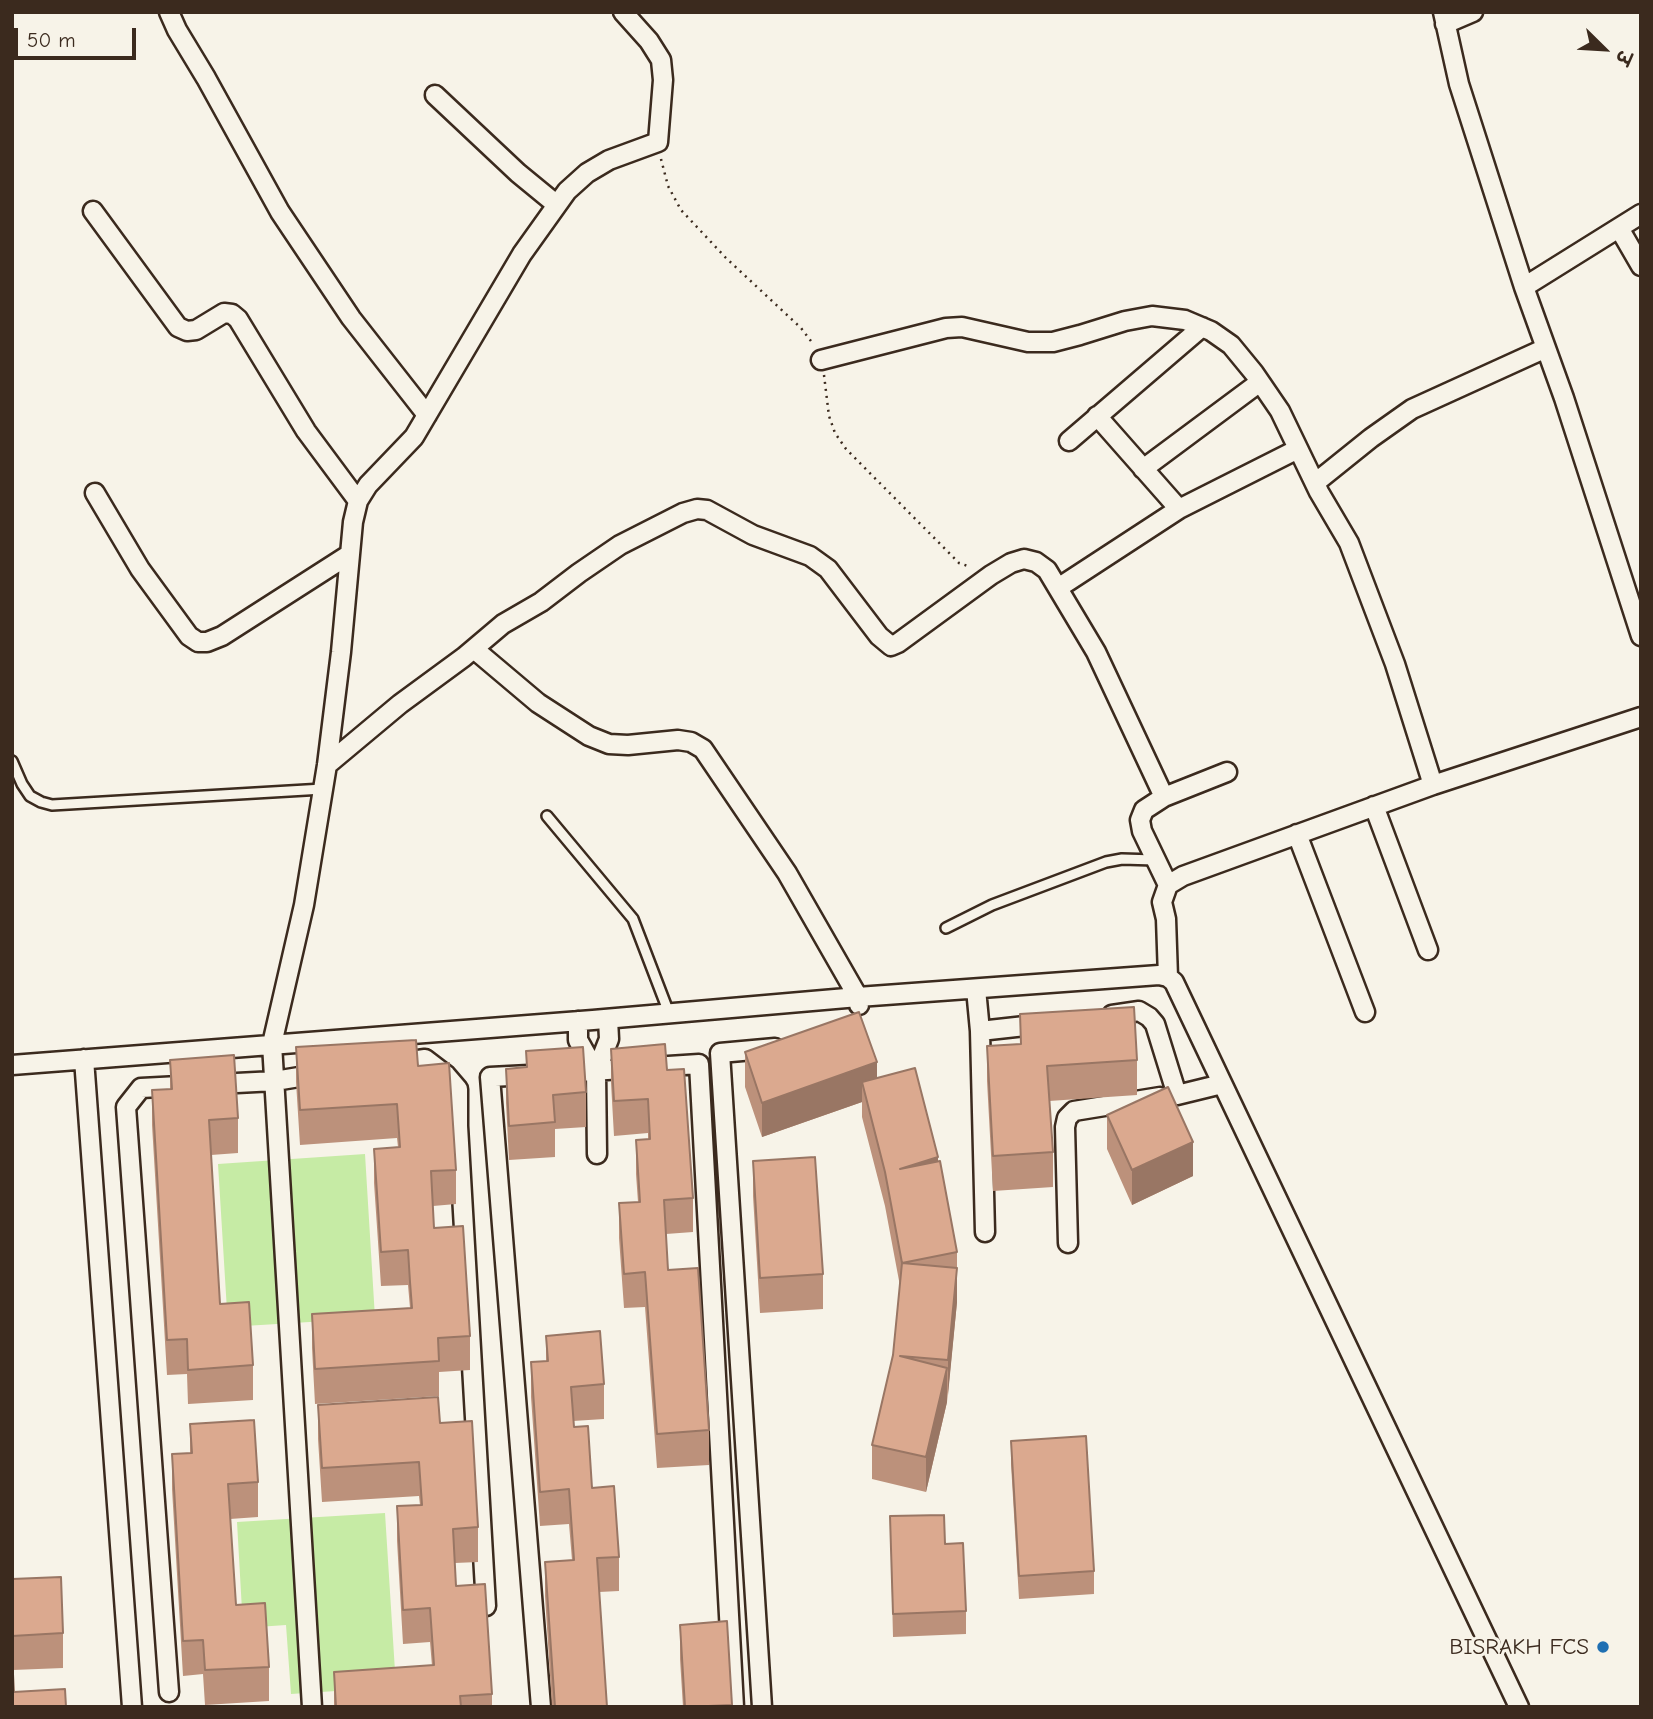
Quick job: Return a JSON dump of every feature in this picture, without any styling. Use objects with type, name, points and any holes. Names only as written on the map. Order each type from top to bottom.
[{"type":"street","points":[[169,12],[280,212],[351,318],[427,415]]},
{"type":"street","points":[[312,1707],[272,1044],[304,905],[327,765],[353,522],[358,501],[368,485],[414,437],[522,254],[567,191],[587,173],[609,160],[658,142],[663,80],[661,60],[649,41],[623,12]]},
{"type":"street","points":[[1473,12],[1444,18],[1459,84],[1641,636]]},
{"type":"street","points":[[435,95],[556,205]]},
{"type":"street","points":[[93,211],[178,327],[187,331],[196,330],[224,313],[238,318],[306,430],[358,501]]},
{"type":"street","points":[[1524,287],[1641,215]]},
{"type":"street","points":[[1619,228],[1641,266]]},
{"type":"street","points":[[821,360],[954,327],[1028,342],[1053,342],[1152,316],[1185,320],[1211,331],[1231,345],[1280,411],[1315,483],[1349,543],[1395,664],[1433,785]]},
{"type":"street","points":[[1069,440],[1202,327]]},
{"type":"street","points":[[1315,483],[1412,409],[1546,348]]},
{"type":"street","points":[[1143,468],[1260,382]]},
{"type":"street","points":[[1097,416],[1179,509]]},
{"type":"street","points":[[1058,589],[1179,509],[1298,449]]},
{"type":"street","points":[[95,493],[140,569],[189,636],[198,642],[207,642],[222,636],[350,554]]},
{"type":"street","points":[[327,765],[503,624],[541,602],[620,545],[683,513],[697,509],[707,510],[753,535],[810,556],[828,569],[879,636],[892,646],[1010,564],[1024,559],[1036,562],[1047,570],[1096,652],[1164,797]]},
{"type":"street","points":[[474,649],[538,703],[589,736],[610,744],[628,746],[678,740],[691,742],[703,749],[787,873],[858,997],[860,1018]]},
{"type":"street","points":[[1168,977],[1166,919],[1162,902],[1168,885],[1183,876],[1433,785],[1641,717]]},
{"type":"street","points":[[1168,885],[1142,831],[1140,820],[1144,810],[1164,797],[1227,772]]},
{"type":"street","points":[[1374,806],[1428,950]]},
{"type":"street","points":[[1297,834],[1365,1012]]},
{"type":"street","points":[[12,1065],[858,997],[1159,975],[1168,977],[1174,982],[1519,1707]]},
{"type":"street","points":[[976,989],[980,1031],[985,1232]]},
{"type":"street","points":[[1099,1016],[1139,1012],[1149,1017],[1155,1024],[1177,1095]]},
{"type":"street","points":[[597,1154],[596,1072],[609,1039],[608,1019]]},
{"type":"street","points":[[578,1021],[578,1040],[596,1072]]},
{"type":"street","points":[[980,1031],[1059,1021]]},
{"type":"street","points":[[762,1707],[720,1053],[797,1046]]},
{"type":"street","points":[[84,1059],[132,1707]]},
{"type":"street","points":[[384,1065],[425,1059],[446,1075],[458,1089],[487,1624]]},
{"type":"street","points":[[541,1707],[490,1077],[699,1065],[734,1707]]},
{"type":"street","points":[[169,1692],[125,1107],[141,1088],[275,1080],[329,1073]]},
{"type":"street","points":[[1068,1243],[1067,1118],[1074,1111],[1177,1095],[1222,1084]]},
{"type":"lane","points":[[12,761],[30,796],[52,805],[323,789]]},
{"type":"lane","points":[[547,816],[632,919],[668,1013]]},
{"type":"lane","points":[[946,928],[992,905],[1106,862],[1122,859],[1155,860]]},
{"type":"green space","points":[[365,1154],[375,1318],[228,1327],[218,1164]]},
{"type":"green space","points":[[385,1513],[396,1687],[291,1694],[286,1625],[243,1628],[237,1522]]},
{"type":"building","points":[[1134,1007],[1137,1060],[1047,1066],[1053,1152],[993,1156],[987,1046],[1021,1044],[1020,1014]]},
{"type":"building","points":[[859,1012],[877,1062],[762,1103],[745,1052]]},
{"type":"building","points":[[416,1040],[418,1066],[449,1063],[456,1170],[431,1171],[434,1228],[463,1226],[470,1336],[438,1338],[439,1361],[315,1369],[312,1314],[412,1308],[408,1250],[381,1252],[374,1149],[400,1147],[397,1104],[300,1110],[296,1047]]},
{"type":"building","points":[[665,1044],[667,1070],[684,1069],[693,1198],[664,1200],[668,1270],[698,1268],[709,1430],[657,1434],[645,1272],[624,1274],[619,1203],[640,1202],[636,1140],[650,1139],[648,1099],[614,1101],[611,1049]]},
{"type":"building","points":[[583,1047],[586,1092],[553,1095],[555,1122],[509,1126],[506,1069],[527,1067],[526,1051]]},
{"type":"building","points":[[234,1055],[238,1118],[209,1120],[220,1304],[249,1302],[253,1365],[188,1370],[187,1339],[167,1340],[152,1090],[172,1089],[170,1060]]},
{"type":"building","points":[[915,1068],[938,1157],[900,1169],[940,1161],[957,1252],[902,1263],[885,1172],[862,1082]]},
{"type":"building","points":[[1168,1087],[1193,1142],[1132,1170],[1107,1115]]},
{"type":"building","points":[[815,1157],[823,1274],[760,1278],[753,1161]]},
{"type":"building","points":[[902,1263],[957,1268],[948,1360],[900,1356],[947,1368],[926,1457],[872,1445],[893,1355]]},
{"type":"building","points":[[600,1331],[604,1384],[571,1387],[574,1427],[588,1426],[592,1488],[614,1486],[619,1557],[597,1558],[607,1707],[555,1707],[545,1562],[574,1560],[569,1489],[540,1492],[531,1362],[548,1361],[546,1336]]},
{"type":"building","points":[[438,1397],[440,1423],[472,1421],[478,1527],[453,1529],[456,1586],[485,1584],[492,1694],[460,1696],[461,1707],[336,1707],[334,1672],[434,1665],[430,1608],[403,1610],[397,1506],[422,1505],[419,1462],[322,1468],[318,1405]]},
{"type":"building","points":[[254,1420],[258,1482],[228,1484],[236,1605],[265,1603],[269,1667],[205,1670],[203,1640],[183,1641],[172,1454],[192,1453],[190,1424]]},
{"type":"building","points":[[1086,1436],[1094,1571],[1019,1576],[1011,1441]]},
{"type":"building","points":[[944,1515],[945,1544],[963,1543],[966,1611],[893,1614],[890,1516]]},
{"type":"building","points":[[61,1577],[63,1633],[12,1636],[12,1579]]},
{"type":"building","points":[[727,1621],[732,1705],[685,1707],[680,1625]]},
{"type":"building","points":[[12,1656],[14,1692],[65,1689],[66,1707],[12,1707]]},
{"type":"place","name":"BISRAKH FCS","points":[[1603,1647]]}]
